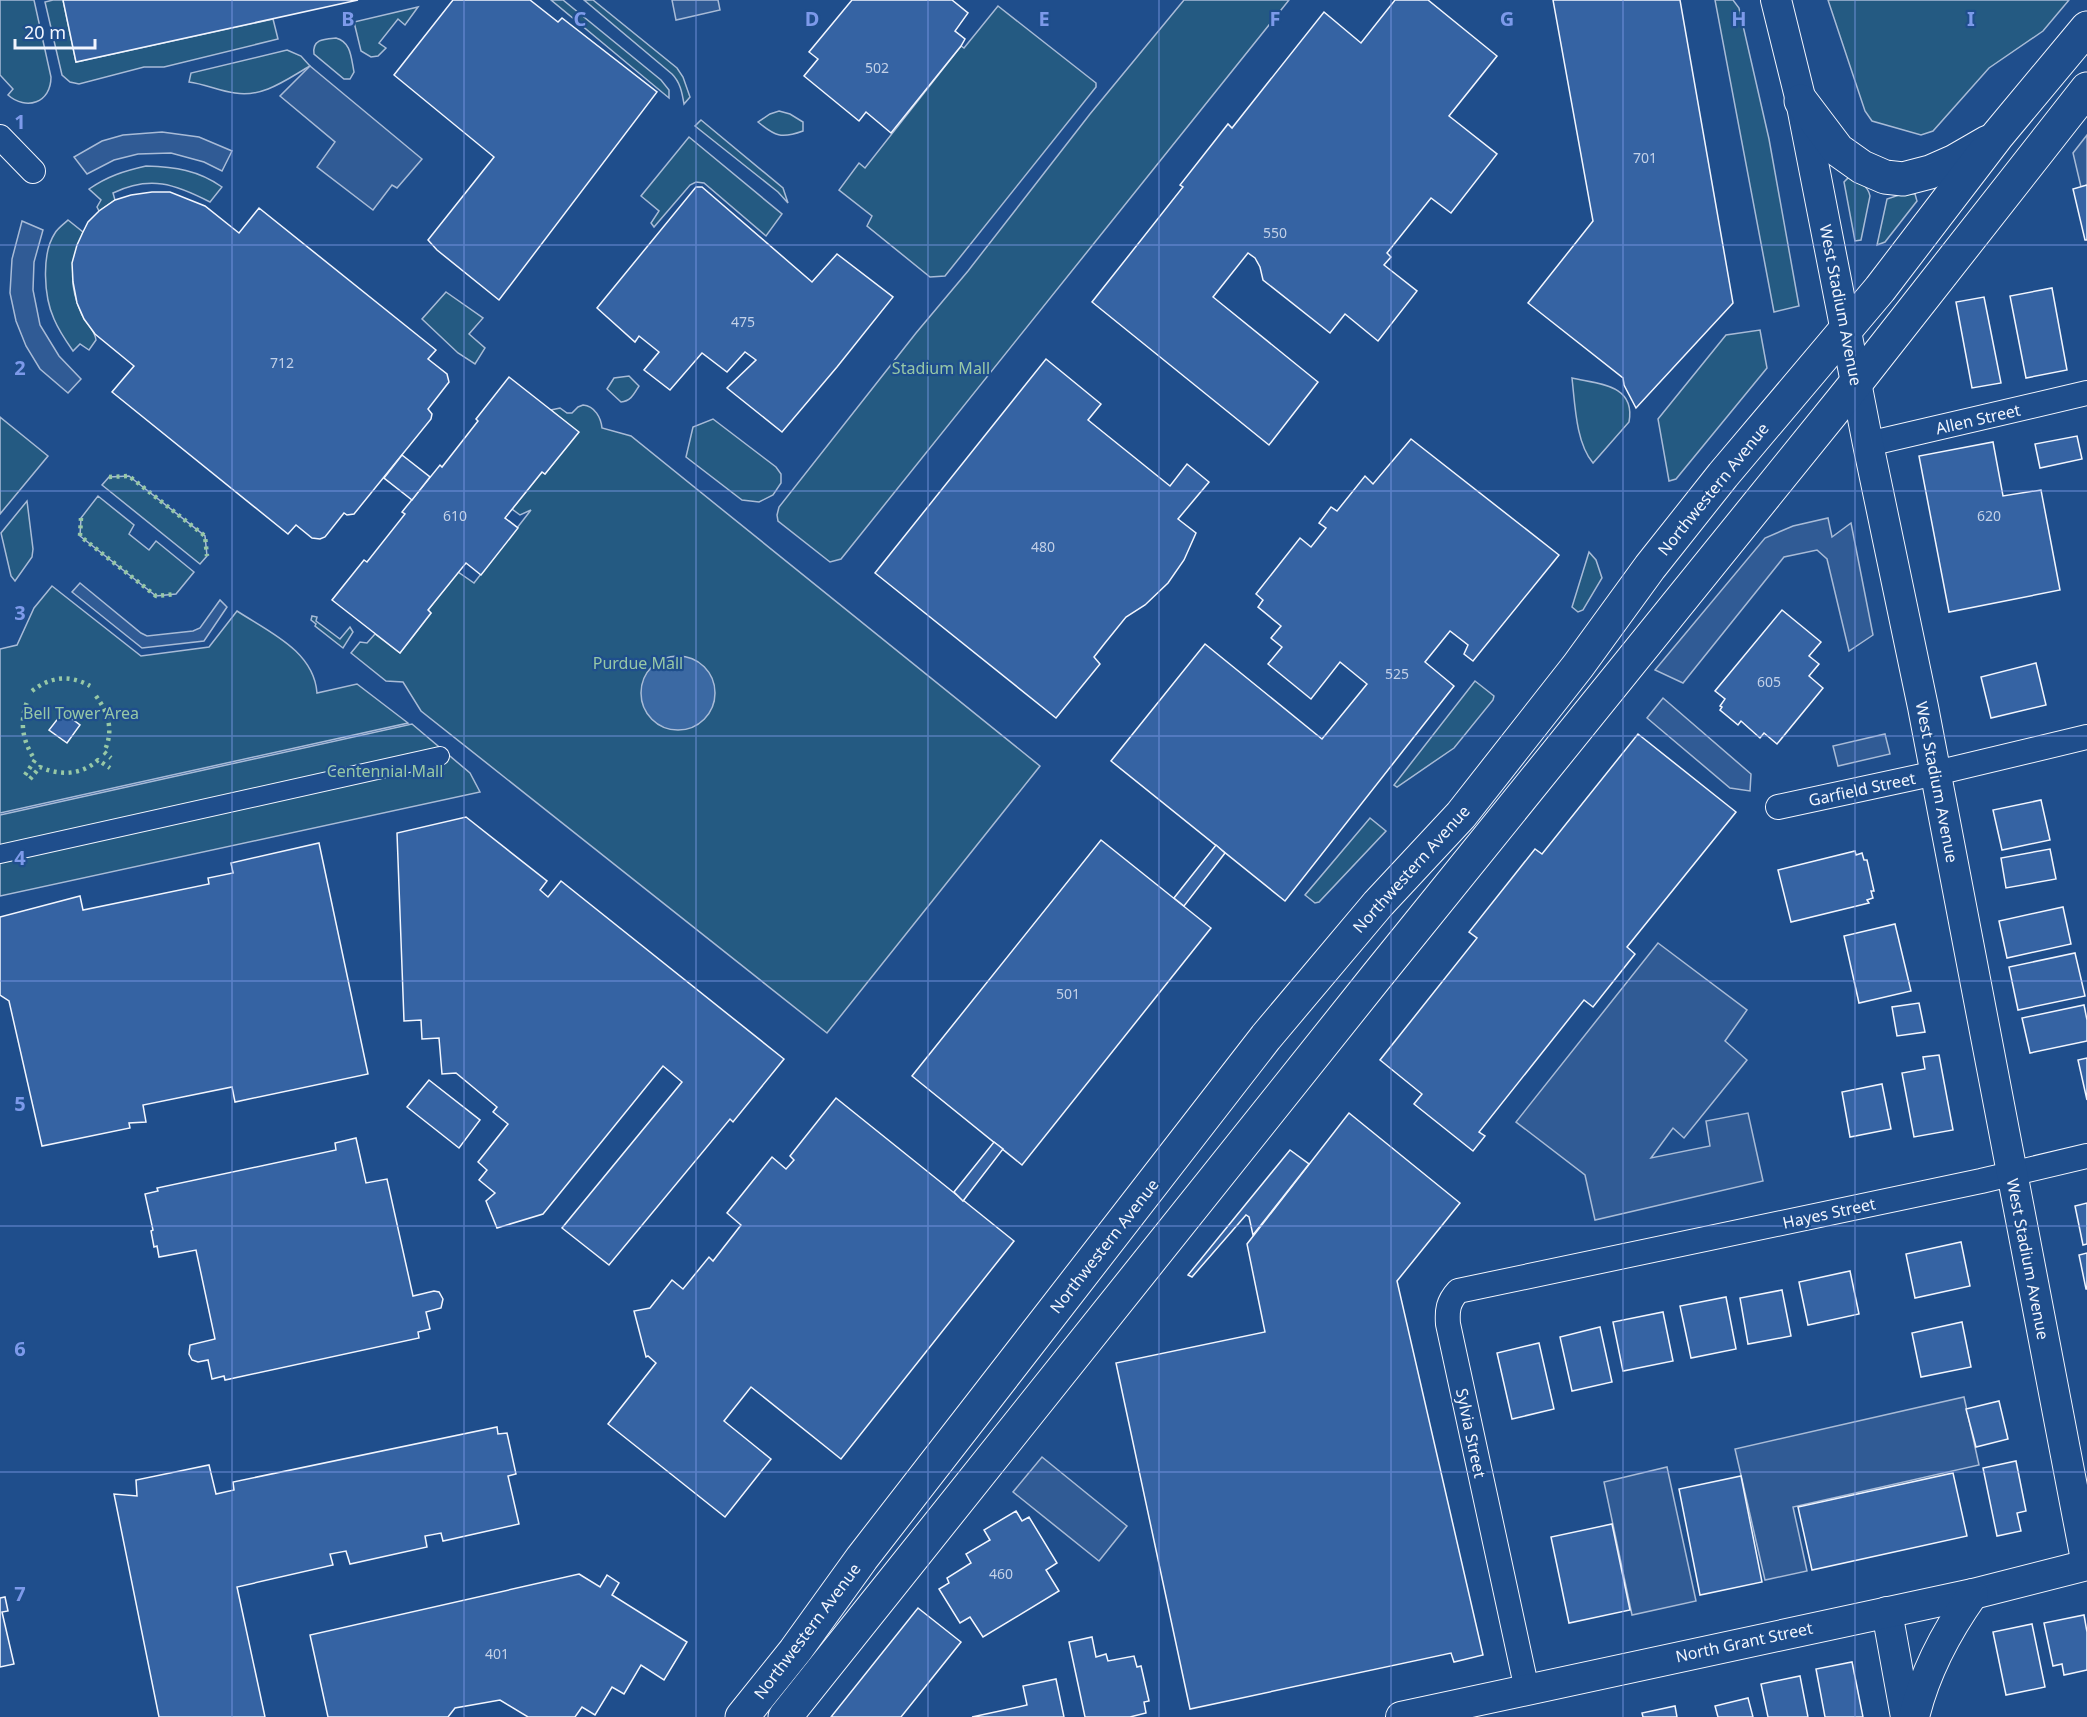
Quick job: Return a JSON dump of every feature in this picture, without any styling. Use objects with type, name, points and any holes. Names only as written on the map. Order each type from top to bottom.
[{"type":"main road","name":"Northwestern Avenue","points":[[742,1717],[795,1651],[869,1549],[1266,1037],[1378,904],[1461,815],[1578,666],[1672,539],[1846,329],[1952,198],[1998,136],[2087,28]]},
{"type":"main road","points":[[785,1717],[1369,986],[1856,383],[2087,89]]},
{"type":"main road","points":[[1801,101],[1838,150],[1862,167],[1885,177],[1903,178],[1930,172],[1998,136]]},
{"type":"street","name":"West Stadium Avenue","points":[[1776,0],[1801,101],[1868,444],[1936,773],[2087,1565]]},
{"type":"street","points":[[0,137],[33,171]]},
{"type":"street","name":"Allen Street","points":[[1868,444],[2087,393]]},
{"type":"street","name":"Garfield Street","points":[[1778,807],[2087,737]]},
{"type":"street","points":[[0,854],[440,756]]},
{"type":"street","name":"Hayes Street","points":[[1570,1267],[2011,1174],[2087,1155]]},
{"type":"street","name":"Sylvia Street","points":[[1527,1690],[1448,1324],[1447,1310],[1451,1299],[1458,1291],[1570,1267]]},
{"type":"street","name":"North Grant Street","points":[[1401,1717],[1451,1712],[1527,1690],[1973,1594],[2087,1565]]},
{"type":"street","points":[[1914,1717],[1931,1663],[1943,1639],[1973,1594]]},
{"type":"street","points":[[1887,1612],[1906,1717]]},
{"type":"green space","points":[[0,0],[34,0],[51,77],[47,93],[36,102],[22,103],[8,95],[13,89],[0,75]]},
{"type":"green space","points":[[63,0],[76,62],[273,19],[278,39],[164,67],[144,67],[79,84],[70,82],[62,75],[45,2]]},
{"type":"green space","points":[[551,0],[563,0],[661,80],[669,90],[669,98]]},
{"type":"green space","points":[[584,0],[593,0],[677,68],[690,97],[684,104],[677,80],[672,74]]},
{"type":"green space","name":"Stadium Mall","points":[[1184,0],[1289,0],[841,559],[830,562],[778,521],[779,507],[1090,114]]},
{"type":"green space","points":[[1715,0],[1733,0],[1739,8],[1769,139],[1799,306],[1774,312]]},
{"type":"green space","points":[[1828,0],[2069,0],[2043,31],[1989,68],[1933,131],[1921,135],[1872,121],[1865,111]]},
{"type":"green space","points":[[998,6],[1096,83],[1096,87],[945,276],[930,277],[867,226],[872,216],[839,190],[859,163],[865,168],[961,46],[964,48]]},
{"type":"green space","points":[[418,7],[405,25],[398,19],[379,43],[386,48],[378,56],[371,57],[361,51],[354,22]]},
{"type":"green space","points":[[336,38],[345,43],[350,51],[354,72],[350,79],[344,79],[314,54],[317,43]]},
{"type":"green space","points":[[287,50],[301,56],[310,66],[284,82],[265,90],[245,94],[235,93],[189,82],[191,73]]},
{"type":"green space","points":[[779,111],[790,114],[803,122],[803,131],[779,135],[758,122]]},
{"type":"green space","points":[[701,120],[783,188],[788,203],[778,192],[695,126]]},
{"type":"green space","points":[[689,137],[782,214],[766,236],[704,183],[696,182],[690,185],[654,227],[651,223],[659,211],[641,196]]},
{"type":"green space","points":[[146,166],[186,170],[222,187],[210,202],[174,186],[139,184],[113,193],[115,200],[99,211],[97,207],[101,200],[89,189],[116,174]]},
{"type":"green space","points":[[1849,177],[1865,186],[1870,196],[1861,240],[1855,241],[1844,182]]},
{"type":"green space","points":[[1905,193],[1915,194],[1917,201],[1885,242],[1877,245],[1887,199]]},
{"type":"green space","points":[[68,220],[83,232],[74,264],[73,283],[77,303],[96,340],[89,350],[80,344],[73,351],[56,323],[46,288],[46,264],[51,242],[55,233]]},
{"type":"green space","points":[[446,292],[483,318],[469,334],[485,348],[475,364],[458,353],[422,319]]},
{"type":"green space","points":[[1760,330],[1767,368],[1676,479],[1669,481],[1658,419],[1726,335]]},
{"type":"green space","points":[[629,376],[639,386],[630,399],[621,402],[607,389],[614,378]]},
{"type":"green space","points":[[1572,378],[1613,388],[1627,400],[1630,409],[1629,422],[1593,463],[1587,455],[1580,434]]},
{"type":"green space","name":"Purdue Mall","points":[[583,405],[597,413],[602,428],[631,436],[1040,766],[827,1033],[421,711],[403,682],[386,681],[351,653],[360,642],[367,643],[375,634],[400,653],[431,613],[428,610],[458,572],[474,583],[531,510],[520,515],[512,509],[542,472],[545,474],[578,432],[551,410],[560,408],[567,413],[572,413]]},
{"type":"green space","points":[[0,417],[48,456],[0,514]]},
{"type":"green space","points":[[713,419],[776,467],[781,474],[781,483],[773,495],[759,502],[742,500],[686,457],[693,427]]},
{"type":"green space","points":[[129,476],[205,536],[207,556],[200,564],[102,485],[109,477]]},
{"type":"green space","points":[[98,496],[134,525],[129,534],[149,550],[156,541],[194,572],[176,594],[156,596],[80,536],[81,518]]},
{"type":"green space","points":[[27,501],[32,557],[15,581],[11,576],[1,533]]},
{"type":"green space","points":[[1589,552],[1596,560],[1602,578],[1583,610],[1578,612],[1572,607]]},
{"type":"green space","name":"Bell Tower Area","points":[[52,586],[141,656],[209,647],[237,611],[276,635],[299,654],[308,665],[314,678],[317,693],[357,684],[408,723],[0,813],[0,649],[17,645],[34,608]]},
{"type":"green space","points":[[312,616],[317,617],[316,621],[340,639],[350,627],[353,632],[343,648],[315,626],[316,624],[311,620]]},
{"type":"green space","points":[[1475,681],[1494,696],[1493,700],[1454,748],[1397,787],[1394,785]]},
{"type":"green space","name":"Centennial Mall","points":[[412,724],[470,773],[480,792],[0,896],[0,815]]},
{"type":"green space","points":[[1370,818],[1386,831],[1319,902],[1315,903],[1305,895]]},
{"type":"shaded area","points":[[672,0],[718,0],[720,10],[676,20]]},
{"type":"shaded area","points":[[310,66],[422,159],[397,188],[392,185],[373,210],[317,167],[335,142],[280,96]]},
{"type":"shaded area","points":[[162,132],[199,137],[232,151],[222,171],[204,162],[171,153],[138,154],[114,160],[87,174],[74,157],[102,141],[123,135]]},
{"type":"shaded area","points":[[2087,135],[2087,185],[2081,187],[2073,153]]},
{"type":"shaded area","points":[[22,221],[43,230],[34,262],[33,290],[40,325],[59,356],[81,379],[68,393],[40,369],[26,346],[16,321],[10,293],[12,259]]},
{"type":"shaded area","points":[[1828,518],[1832,537],[1851,523],[1873,635],[1849,651],[1827,559],[1817,550],[1784,557],[1683,683],[1655,670],[1765,538],[1793,526]]},
{"type":"shaded area","points":[[80,583],[147,636],[193,631],[200,628],[220,600],[227,607],[204,641],[142,648],[72,592]]},
{"type":"shaded area","points":[[678,656],[699,662],[709,672],[715,693],[709,714],[699,724],[678,730],[657,724],[647,714],[641,693],[647,672],[657,662]]},
{"type":"shaded area","points":[[1663,698],[1751,774],[1750,791],[1730,788],[1647,718]]},
{"type":"shaded area","points":[[1885,734],[1890,754],[1838,766],[1833,746]]},
{"type":"shaded area","points":[[1658,943],[1747,1010],[1725,1041],[1747,1060],[1684,1138],[1673,1128],[1651,1158],[1710,1146],[1706,1121],[1748,1113],[1763,1181],[1595,1220],[1585,1175],[1516,1122]]},
{"type":"shaded area","points":[[1964,1397],[1979,1465],[1793,1507],[1807,1571],[1765,1580],[1735,1449]]},
{"type":"shaded area","points":[[1042,1457],[1127,1526],[1099,1561],[1013,1492]]},
{"type":"shaded area","points":[[1667,1467],[1696,1601],[1632,1615],[1604,1482]]},
{"type":"building","points":[[63,0],[358,0],[76,62]]},
{"type":"building","points":[[453,0],[530,0],[558,22],[562,18],[657,92],[499,300],[437,250],[428,240],[494,157],[394,75]]},
{"type":"building","points":[[852,0],[952,0],[968,13],[955,31],[965,39],[961,46],[891,133],[866,112],[859,121],[804,76],[818,59],[809,52]]},
{"type":"building","points":[[1395,0],[1428,0],[1497,56],[1449,116],[1497,154],[1451,213],[1431,198],[1387,253],[1391,257],[1384,265],[1417,291],[1378,341],[1345,314],[1330,333],[1263,280],[1255,258],[1248,253],[1213,297],[1318,382],[1269,445],[1092,302],[1183,187],[1180,185],[1228,124],[1232,128],[1324,12],[1361,43]]},
{"type":"building","points":[[1553,0],[1680,0],[1733,303],[1636,408],[1624,385],[1623,378],[1528,303],[1593,221]]},
{"type":"building","points":[[2087,185],[2087,240],[2085,240],[2073,189]]},
{"type":"building","points":[[696,187],[702,187],[812,282],[837,254],[893,297],[782,432],[727,388],[756,360],[745,352],[727,372],[702,353],[670,390],[644,370],[659,352],[639,336],[635,342],[597,308]]},
{"type":"building","points":[[152,192],[170,192],[205,206],[239,233],[259,208],[436,350],[428,359],[447,374],[449,382],[428,409],[432,414],[431,419],[354,514],[344,513],[325,537],[312,538],[296,525],[288,534],[112,392],[134,366],[95,334],[84,319],[77,303],[72,263],[77,245],[88,222],[99,211],[115,200]]},
{"type":"building","points":[[2052,288],[2067,370],[2026,378],[2010,296]]},
{"type":"building","points":[[1984,297],[2001,383],[1972,388],[1956,302]]},
{"type":"building","points":[[1046,359],[1101,404],[1088,420],[1170,486],[1187,464],[1209,482],[1178,519],[1196,533],[1184,560],[1168,583],[1145,605],[1126,617],[1094,657],[1100,664],[1056,718],[875,573]]},
{"type":"building","points":[[509,377],[579,432],[545,474],[542,472],[505,518],[518,528],[481,575],[466,563],[428,610],[431,613],[400,653],[332,600],[364,560],[367,562],[405,514],[402,512],[440,465],[442,467]]},
{"type":"building","points":[[2077,436],[2082,459],[2040,468],[2035,444]]},
{"type":"building","points":[[1411,439],[1559,555],[1473,661],[1464,654],[1468,645],[1450,631],[1425,662],[1454,686],[1285,901],[1111,761],[1205,644],[1322,739],[1367,684],[1340,662],[1311,699],[1268,664],[1282,647],[1271,638],[1281,626],[1258,607],[1263,600],[1256,594],[1300,538],[1311,547],[1326,528],[1319,523],[1331,507],[1337,511],[1365,476],[1373,484]]},
{"type":"building","points":[[1993,442],[2003,496],[2041,490],[2060,590],[1949,612],[1919,456]]},
{"type":"building","points":[[402,455],[430,477],[412,500],[384,478]]},
{"type":"building","points":[[1782,610],[1821,642],[1809,656],[1819,664],[1809,676],[1823,688],[1777,744],[1764,733],[1760,738],[1741,721],[1738,725],[1720,710],[1725,699],[1715,691]]},
{"type":"building","points":[[2036,663],[2046,705],[1991,718],[1981,677]]},
{"type":"building","points":[[63,712],[80,725],[67,743],[49,730]]},
{"type":"building","points":[[1638,734],[1736,812],[1627,947],[1635,954],[1593,1007],[1584,1000],[1479,1132],[1485,1136],[1473,1151],[1414,1104],[1422,1094],[1380,1060],[1477,938],[1469,932],[1535,849],[1542,854]]},
{"type":"building","points":[[2041,800],[2050,840],[2002,850],[1993,810]]},
{"type":"building","points":[[466,817],[547,881],[540,890],[548,897],[561,881],[784,1059],[733,1122],[730,1119],[609,1265],[562,1228],[682,1082],[663,1066],[543,1214],[497,1228],[486,1201],[495,1193],[479,1180],[487,1170],[478,1162],[508,1124],[493,1112],[497,1107],[456,1073],[442,1074],[439,1038],[422,1039],[421,1020],[404,1021],[397,833]]},
{"type":"building","points":[[1101,840],[1211,928],[1022,1165],[912,1076]]},
{"type":"building","points":[[319,843],[368,1074],[235,1102],[232,1087],[143,1105],[146,1122],[129,1123],[130,1128],[42,1146],[9,1001],[0,995],[0,917],[80,896],[83,910],[209,884],[208,878],[233,873],[231,863]]},
{"type":"building","points":[[1216,845],[1225,853],[1184,906],[1174,898]]},
{"type":"building","points":[[2050,849],[2056,879],[2006,888],[2001,858]]},
{"type":"building","points":[[1855,851],[1856,855],[1862,853],[1864,860],[1867,860],[1874,891],[1871,891],[1873,898],[1867,900],[1869,903],[1791,922],[1778,870]]},
{"type":"building","points":[[2063,907],[2071,944],[2007,958],[1999,921]]},
{"type":"building","points":[[1895,924],[1911,991],[1859,1003],[1844,936]]},
{"type":"building","points":[[2075,953],[2085,996],[2018,1010],[2009,967]]},
{"type":"building","points":[[1919,1003],[1925,1032],[1897,1036],[1892,1007]]},
{"type":"building","points":[[2084,1005],[2087,1041],[2030,1053],[2022,1018]]},
{"type":"building","points":[[1939,1055],[1953,1130],[1914,1137],[1902,1073],[1925,1069],[1923,1057]]},
{"type":"building","points":[[2087,1058],[2087,1100],[2078,1060]]},
{"type":"building","points":[[429,1080],[480,1120],[459,1148],[407,1107]]},
{"type":"building","points":[[1882,1084],[1891,1129],[1850,1137],[1842,1092]]},
{"type":"building","points":[[836,1098],[1014,1241],[841,1459],[751,1387],[724,1421],[771,1459],[725,1517],[608,1424],[656,1363],[648,1356],[646,1357],[634,1311],[650,1308],[672,1280],[683,1289],[709,1257],[713,1261],[741,1225],[727,1213],[772,1157],[786,1169],[794,1160],[790,1156]]},
{"type":"building","points":[[1349,1113],[1460,1203],[1397,1281],[1483,1655],[1454,1662],[1451,1653],[1190,1709],[1116,1363],[1265,1332],[1247,1244]]},
{"type":"building","points":[[356,1138],[366,1183],[387,1179],[413,1296],[434,1291],[439,1292],[443,1299],[441,1308],[426,1312],[430,1329],[418,1332],[419,1338],[225,1380],[224,1376],[212,1379],[208,1360],[198,1362],[192,1360],[189,1354],[190,1345],[215,1339],[196,1250],[159,1257],[157,1246],[154,1247],[151,1231],[153,1230],[145,1194],[158,1191],[157,1188],[336,1150],[335,1143]]},
{"type":"building","points":[[994,1142],[1003,1149],[963,1201],[954,1192]]},
{"type":"building","points":[[1290,1150],[1309,1164],[1253,1235],[1249,1217],[1246,1215],[1192,1277],[1188,1275]]},
{"type":"building","points":[[2087,1203],[2087,1244],[2083,1245],[2075,1206]]},
{"type":"building","points":[[1961,1242],[1970,1286],[1915,1298],[1906,1254]]},
{"type":"building","points":[[2087,1253],[2087,1289],[2086,1289],[2079,1255]]},
{"type":"building","points":[[1850,1271],[1859,1314],[1808,1325],[1799,1282]]},
{"type":"building","points":[[1782,1290],[1791,1336],[1748,1344],[1740,1298]]},
{"type":"building","points":[[1726,1297],[1736,1349],[1691,1358],[1680,1306]]},
{"type":"building","points":[[1663,1312],[1673,1361],[1623,1371],[1613,1322]]},
{"type":"building","points":[[1962,1322],[1971,1367],[1921,1377],[1912,1333]]},
{"type":"building","points":[[1600,1327],[1612,1382],[1572,1391],[1560,1337]]},
{"type":"building","points":[[1539,1343],[1554,1409],[1512,1419],[1497,1353]]},
{"type":"building","points":[[1999,1401],[2008,1439],[1976,1447],[1966,1409]]},
{"type":"building","points":[[497,1427],[498,1434],[507,1433],[516,1474],[508,1476],[519,1524],[443,1541],[441,1533],[425,1536],[427,1547],[350,1564],[346,1551],[330,1554],[333,1565],[237,1587],[265,1717],[159,1717],[114,1494],[137,1496],[136,1480],[209,1465],[216,1494],[234,1490],[233,1482]]},
{"type":"building","points":[[2016,1461],[2026,1511],[2017,1513],[2021,1531],[1997,1536],[1983,1468]]},
{"type":"building","points":[[1953,1473],[1967,1536],[1812,1570],[1798,1507]]},
{"type":"building","points":[[1741,1476],[1762,1582],[1700,1595],[1679,1489]]},
{"type":"building","points":[[1016,1511],[1022,1521],[1029,1517],[1057,1563],[1046,1570],[1059,1591],[983,1637],[970,1617],[960,1623],[939,1589],[949,1583],[947,1578],[971,1563],[966,1554],[990,1540],[984,1530]]},
{"type":"building","points":[[1612,1524],[1630,1610],[1569,1623],[1551,1537]]},
{"type":"building","points":[[579,1574],[600,1587],[607,1575],[619,1583],[612,1595],[687,1642],[664,1680],[641,1665],[624,1694],[612,1687],[595,1715],[582,1707],[575,1717],[528,1717],[500,1700],[455,1708],[448,1717],[328,1717],[310,1635]]},
{"type":"building","points":[[5,1597],[8,1611],[2,1612],[14,1664],[0,1667],[0,1598]]},
{"type":"building","points":[[918,1608],[961,1642],[901,1717],[831,1717]]},
{"type":"building","points":[[2084,1615],[2087,1632],[2087,1670],[2064,1675],[2062,1664],[2053,1666],[2044,1623]]},
{"type":"building","points":[[2032,1624],[2045,1687],[2006,1695],[1993,1632]]},
{"type":"building","points":[[1092,1637],[1096,1657],[1106,1654],[1108,1661],[1134,1656],[1137,1667],[1141,1666],[1149,1701],[1144,1702],[1146,1713],[1130,1717],[1085,1717],[1069,1642]]},
{"type":"building","points":[[1852,1662],[1863,1717],[1825,1717],[1816,1669]]},
{"type":"building","points":[[1800,1676],[1808,1717],[1768,1717],[1761,1684]]},
{"type":"building","points":[[1056,1679],[1064,1717],[972,1717],[1027,1705],[1023,1686]]},
{"type":"building","points":[[1748,1698],[1753,1717],[1718,1717],[1715,1706]]},
{"type":"building","points":[[1675,1706],[1677,1717],[1643,1717],[1642,1713]]},
{"type":"hedge","points":[[109,477],[129,476],[205,536],[207,556]]},
{"type":"hedge","points":[[81,518],[80,536],[156,596],[176,594]]},
{"type":"hedge","points":[[32,691],[39,686],[60,679],[75,680],[90,686]]},
{"type":"hedge","points":[[96,696],[109,723],[109,737],[104,752],[111,758]]},
{"type":"hedge","points":[[25,775],[35,760],[28,746],[23,725],[27,702]]},
{"type":"hedge","points":[[30,779],[40,767],[63,773],[85,769],[98,760],[110,768]]}]
